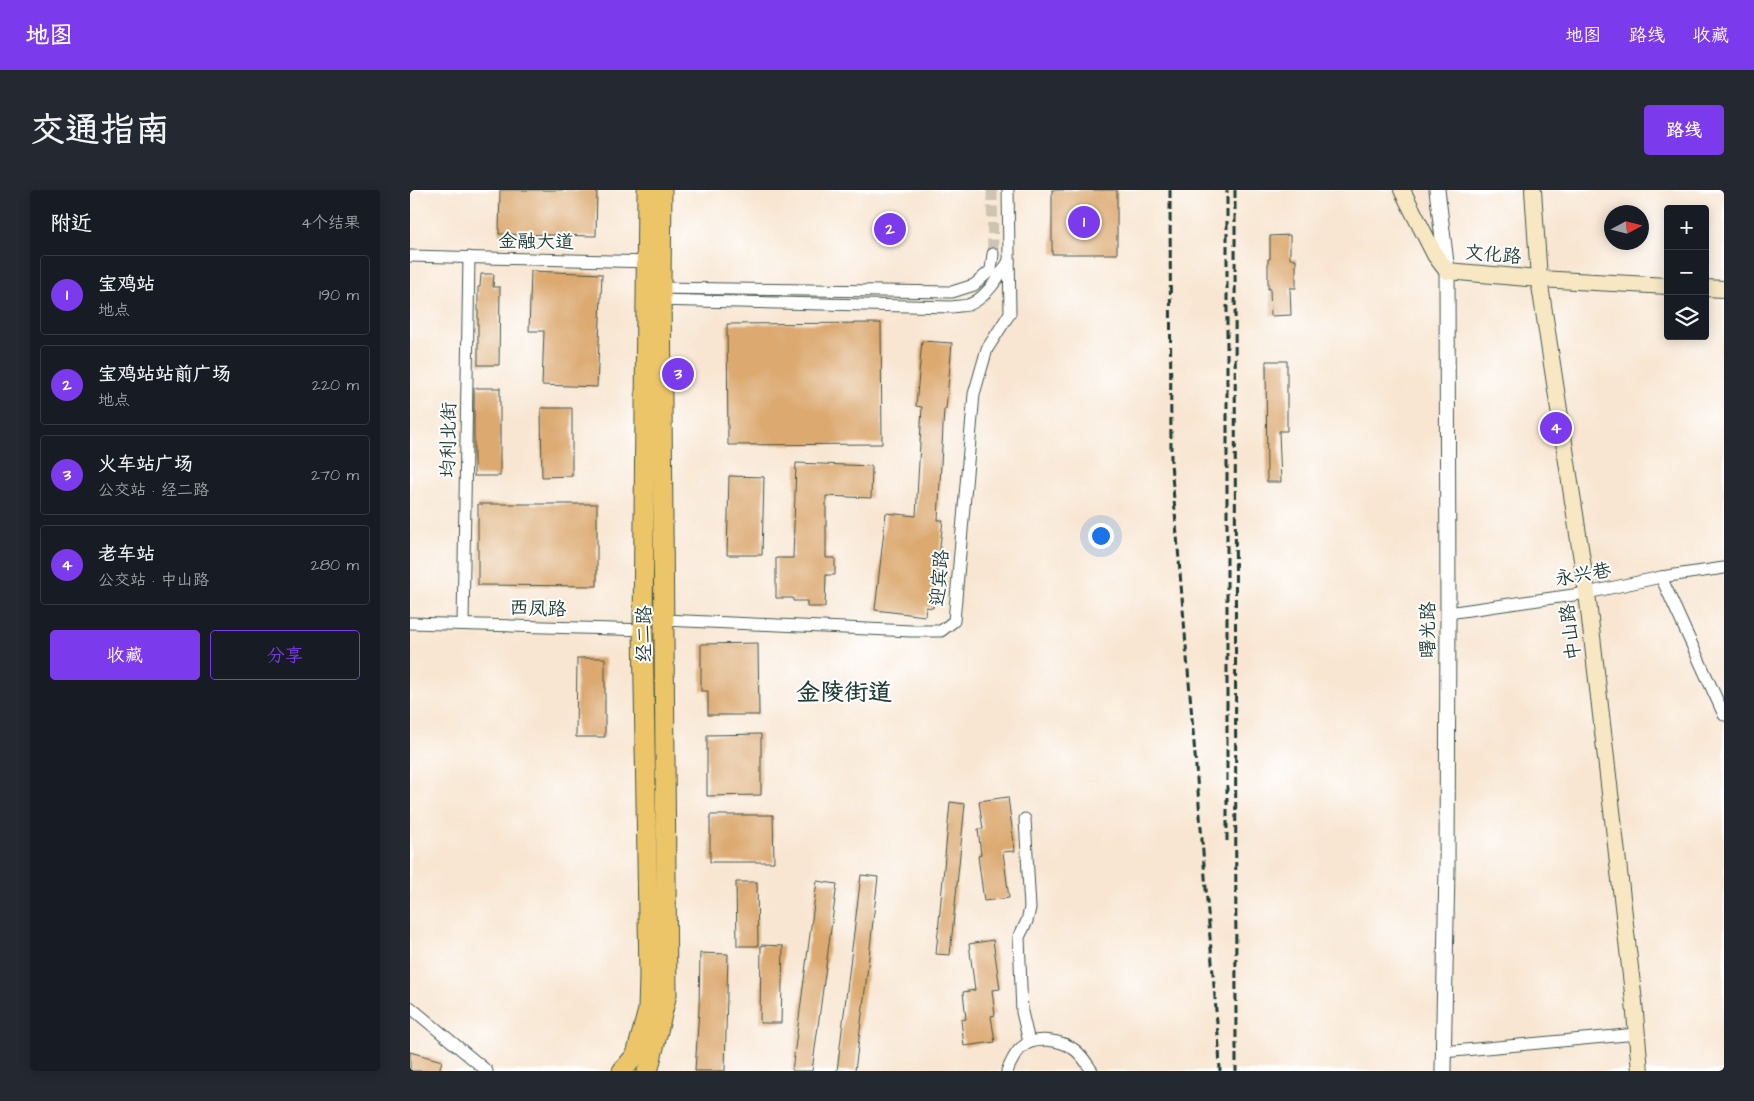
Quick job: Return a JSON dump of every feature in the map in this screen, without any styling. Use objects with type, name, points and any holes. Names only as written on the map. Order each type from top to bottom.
[{"type":"main road","name":"经二路","points":[[647,190],[654,262],[664,626],[667,994],[650,1070]]},
{"type":"main road","name":"经二路","points":[[654,262],[662,190]]},
{"type":"main road","name":"文化路","points":[[1402,190],[1435,255],[1447,271],[1664,286]]},
{"type":"main road","name":"中山路","points":[[1533,190],[1539,278],[1587,593],[1640,1071]]},
{"type":"main road","points":[[1709,288],[1724,289]]},
{"type":"main road","name":"经二路","points":[[622,1071],[636,1055],[648,1010],[643,629],[654,294]]},
{"type":"street","points":[[654,294],[952,307],[969,304],[982,296],[1009,261],[1008,190]]},
{"type":"street","name":"曙光路","points":[[1438,190],[1447,271],[1447,868],[1443,1071]]},
{"type":"street","points":[[654,294],[952,292],[974,285],[991,270],[993,254]]},
{"type":"street","name":"金融大道","points":[[410,256],[654,262]]},
{"type":"street","name":"均利北街","points":[[463,624],[469,257]]},
{"type":"street","name":"迎宾路","points":[[664,626],[911,631],[941,630],[954,621],[974,394],[987,349],[1010,313],[1009,261]]},
{"type":"street","name":"永兴巷","points":[[1448,613],[1587,593],[1661,577],[1724,568]]},
{"type":"street","points":[[1661,577],[1724,715]]},
{"type":"street","name":"西凤路","points":[[410,623],[643,629],[664,626]]},
{"type":"street","points":[[1025,819],[1030,908],[1019,937],[1022,1012],[1029,1042]]},
{"type":"street","points":[[410,1007],[487,1071]]},
{"type":"street","points":[[1443,1052],[1637,1034]]},
{"type":"street","points":[[1007,1071],[1016,1053],[1033,1041],[1052,1042],[1068,1046],[1080,1055],[1092,1071]]},
{"type":"street","points":[[636,1055],[650,1070]]},
{"type":"building","points":[[500,190],[597,190],[596,236],[499,234]]},
{"type":"building","points":[[1052,190],[1117,190],[1117,254],[1052,254]]},
{"type":"building","points":[[1290,235],[1290,259],[1296,259],[1296,288],[1290,288],[1291,315],[1271,316],[1270,288],[1268,289],[1270,236]]},
{"type":"building","points":[[531,271],[602,274],[597,387],[542,385],[544,331],[529,331]]},
{"type":"building","points":[[481,274],[494,274],[493,287],[500,287],[499,365],[478,365],[478,287],[480,287]]},
{"type":"building","points":[[881,323],[882,444],[728,445],[727,324]]},
{"type":"building","points":[[922,341],[952,343],[946,409],[944,409],[938,520],[943,520],[933,608],[926,607],[925,616],[875,610],[886,513],[916,516],[922,407],[916,406]]},
{"type":"building","points":[[1266,361],[1287,361],[1287,431],[1279,431],[1281,482],[1267,482]]},
{"type":"building","points":[[474,388],[500,388],[500,476],[474,476]]},
{"type":"building","points":[[541,408],[572,408],[572,476],[542,477]]},
{"type":"building","points":[[796,463],[872,466],[871,498],[826,496],[826,558],[835,558],[835,575],[826,575],[825,607],[807,607],[807,601],[793,601],[793,598],[776,598],[776,558],[793,558]]},
{"type":"building","points":[[729,476],[764,477],[762,555],[727,555]]},
{"type":"building","points":[[478,504],[597,504],[597,586],[478,585]]},
{"type":"building","points":[[758,643],[759,715],[708,715],[708,691],[701,691],[701,644]]},
{"type":"building","points":[[577,658],[605,658],[605,737],[576,737]]},
{"type":"building","points":[[761,734],[761,795],[707,796],[707,735]]},
{"type":"building","points":[[1008,797],[1015,851],[1003,852],[1009,898],[984,901],[978,856],[981,855],[978,829],[983,829],[979,801]]},
{"type":"building","points":[[950,802],[965,804],[950,955],[936,954]]},
{"type":"building","points":[[710,815],[773,815],[774,862],[710,862]]},
{"type":"building","points":[[861,875],[878,877],[867,974],[855,1071],[837,1071]]},
{"type":"building","points":[[817,881],[837,884],[812,1071],[792,1071]]},
{"type":"building","points":[[736,882],[757,882],[758,946],[737,946]]},
{"type":"building","points":[[993,940],[1000,989],[992,990],[995,1015],[991,1016],[995,1042],[964,1046],[961,1020],[966,1019],[963,992],[975,990],[969,944]]},
{"type":"building","points":[[761,945],[783,946],[781,1023],[760,1023]]},
{"type":"building","points":[[700,953],[728,954],[725,1071],[695,1071]]},
{"type":"building","points":[[410,1052],[442,1061],[439,1071],[410,1071]]},
{"type":"tunnel","points":[[992,190],[993,254]]},
{"type":"railway","points":[[1170,190],[1171,463],[1220,1071]]},
{"type":"railway","points":[[1227,190],[1227,841]]},
{"type":"railway","points":[[1235,190],[1236,1071]]},
{"type":"place","name":"宝鸡站","points":[[1084,222]]},
{"type":"place","name":"宝鸡站站前广场","points":[[890,229]]},
{"type":"place","name":"火车站广场","points":[[678,374]]},
{"type":"place","name":"老车站","points":[[1556,428]]},
{"type":"district","name":"金陵街道","points":[[844,693]]}]
